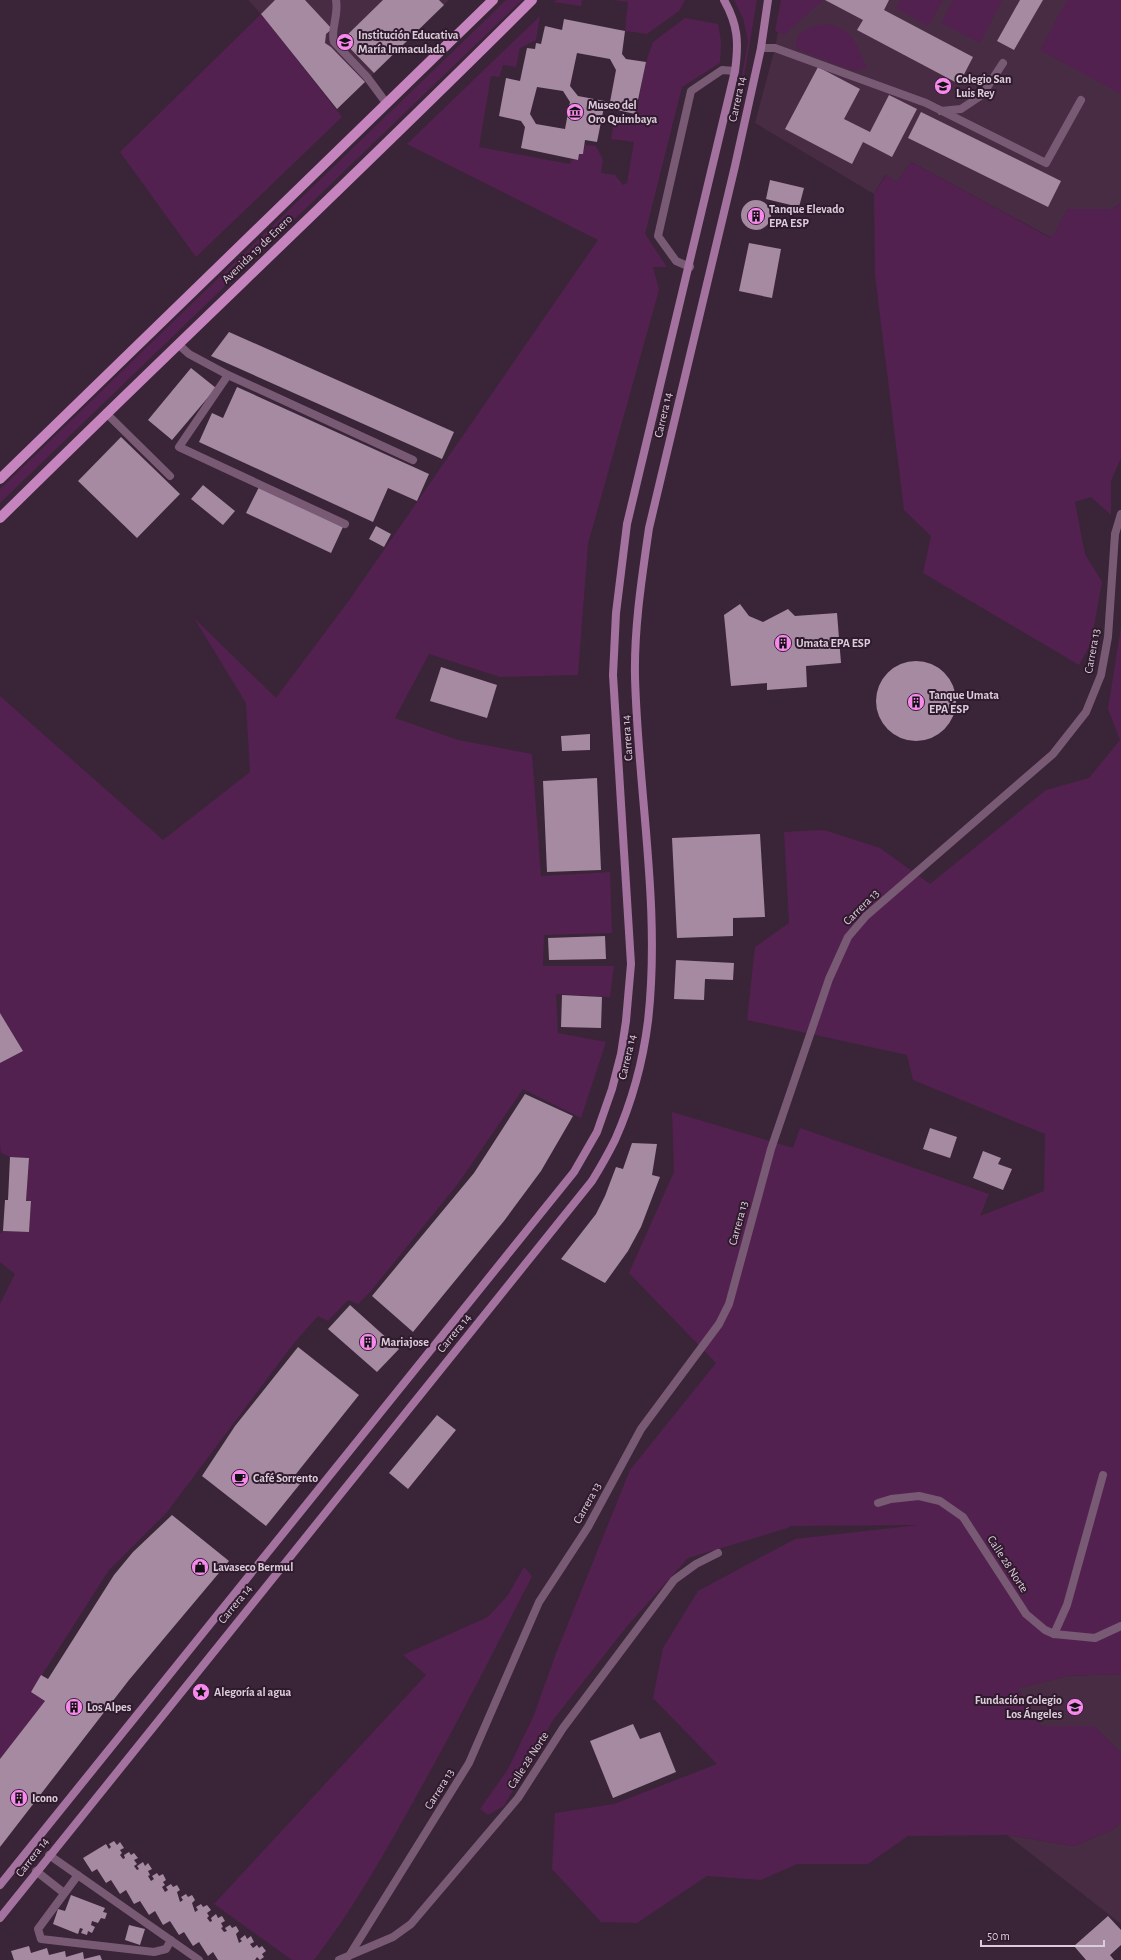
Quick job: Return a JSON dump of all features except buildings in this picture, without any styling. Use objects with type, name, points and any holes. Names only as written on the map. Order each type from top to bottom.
[{"type":"main road","name":"Avenida 19 de Enero","points":[[0,479],[494,0]]},
{"type":"main road","name":"Avenida 19 de Enero","points":[[0,518],[106,413],[426,106],[532,0]]},
{"type":"main road","name":"Carrera 14","points":[[0,1885],[574,1172],[597,1132],[612,1089],[621,1054],[626,1022],[631,964],[613,675],[618,600],[627,524],[690,267],[735,70],[738,47],[736,28],[724,0]]},
{"type":"main road","name":"Carrera 14","points":[[0,1918],[36,1871],[592,1181],[614,1140],[632,1092],[641,1055],[647,1023],[652,963],[635,677],[638,619],[648,528],[735,166],[761,48],[768,0]]},
{"type":"street","points":[[336,0],[338,10],[332,37],[334,42],[366,77],[387,104]]},
{"type":"street","points":[[761,48],[775,48],[926,103],[1046,163],[1081,100]]},
{"type":"street","points":[[941,111],[961,109],[982,95],[1003,63]]},
{"type":"street","points":[[690,267],[676,261],[658,236],[691,91],[722,70],[735,70]]},
{"type":"street","points":[[178,344],[189,354],[228,375],[413,460]]},
{"type":"street","points":[[228,375],[179,447],[345,524]]},
{"type":"street","points":[[106,413],[170,476]]},
{"type":"street","name":"Carrera 13","points":[[349,1956],[469,1763],[539,1602],[588,1527],[641,1429],[719,1324],[729,1304],[771,1149],[829,979],[848,937],[866,916],[1053,754],[1086,712],[1101,675],[1108,637],[1115,534],[1121,514]]},
{"type":"street","points":[[1054,1634],[1067,1605],[1103,1475]]},
{"type":"street","name":"Calle 28 Norte","points":[[878,1504],[891,1499],[919,1496],[940,1501],[963,1517],[1026,1614],[1045,1630],[1054,1634],[1095,1638],[1121,1626]]},
{"type":"street","name":"Calle 28 Norte","points":[[339,1960],[393,1937],[411,1924],[518,1798],[563,1728],[674,1580],[696,1564],[718,1553]]},
{"type":"street","points":[[49,1855],[199,1960]]},
{"type":"street","points":[[36,1871],[64,1893]]},
{"type":"street","points":[[78,1875],[38,1929],[38,1934],[41,1939],[154,1952],[166,1949],[171,1940]]},
{"type":"shaded area","name":"Institución Educativa María Inmaculada","points":[[248,0],[449,0],[337,109],[261,14]]},
{"type":"shaded area","points":[[506,0],[522,0],[0,503],[0,489]]},
{"type":"shaded area","points":[[557,0],[582,0],[581,6],[553,2]]},
{"type":"shaded area","points":[[614,0],[685,0],[679,11],[647,34],[625,31],[628,2]]},
{"type":"shaded area","points":[[734,0],[757,0],[740,100],[738,99],[748,41],[743,18]]},
{"type":"shaded area","points":[[781,0],[823,0],[784,35],[775,31]]},
{"type":"shaded area","name":"Colegio San Luis Rey","points":[[784,0],[1121,0],[1121,203],[1112,209],[1068,209],[1052,238],[911,162],[897,182],[885,175],[874,194],[755,123],[775,48]]},
{"type":"shaded area","points":[[900,0],[943,0],[928,26],[896,8]]},
{"type":"shaded area","points":[[953,0],[1002,0],[980,43],[941,23]]},
{"type":"shaded area","points":[[1067,0],[1121,0],[1121,94],[1040,50]]},
{"type":"shaded area","points":[[261,14],[342,117],[196,257],[120,152]]},
{"type":"shaded area","points":[[540,16],[536,40],[520,48],[516,67],[503,65],[499,77],[491,76],[479,147],[570,164],[572,159],[578,160],[579,154],[583,154],[585,145],[596,146],[603,160],[601,173],[615,175],[623,185],[627,183],[634,142],[611,139],[614,121],[634,124],[646,62],[653,42],[685,18],[718,24],[721,41],[720,63],[682,87],[645,234],[667,267],[653,267],[659,290],[588,544],[578,675],[500,677],[429,654],[395,718],[458,740],[532,754],[541,876],[610,872],[612,933],[544,935],[543,966],[614,966],[610,997],[556,994],[558,1033],[606,1042],[581,1118],[523,1089],[457,1185],[370,1292],[358,1304],[348,1300],[328,1321],[318,1316],[294,1343],[167,1512],[109,1570],[31,1692],[45,1701],[0,1759],[0,1304],[15,1274],[0,1262],[0,1234],[3,1231],[29,1232],[31,1201],[26,1201],[29,1158],[10,1157],[1,1153],[0,1143],[0,1063],[23,1051],[0,1013],[0,696],[163,840],[250,772],[246,703],[194,618],[276,698],[350,599],[598,240],[407,144]]},
{"type":"shaded area","points":[[826,24],[835,26],[848,34],[856,45],[867,67],[855,71],[796,49],[796,42],[801,33],[809,28]]},
{"type":"shaded area","points":[[911,162],[1051,238],[1068,209],[1112,209],[1121,203],[1121,458],[1111,481],[1111,515],[1091,497],[1075,502],[1085,554],[1102,582],[1091,643],[1079,665],[923,573],[931,536],[904,510],[875,275],[874,194],[886,175],[897,182]]},
{"type":"shaded area","points":[[1121,627],[1121,1674],[1067,1676],[1018,1688],[1041,1726],[1094,1726],[1121,1753],[1121,1823],[1111,1830],[1074,1846],[1007,1835],[908,1836],[868,1864],[797,1864],[761,1880],[707,1876],[637,1923],[601,1922],[552,1869],[555,1813],[614,1804],[717,1764],[653,1698],[663,1648],[698,1591],[795,1539],[918,1525],[788,1526],[791,1527],[688,1558],[628,1625],[553,1720],[504,1806],[488,1815],[480,1809],[508,1769],[534,1715],[555,1656],[630,1470],[716,1363],[629,1273],[674,1172],[672,1112],[793,1148],[800,1128],[989,1194],[980,1216],[1044,1191],[1045,1134],[913,1080],[907,1055],[747,1020],[755,947],[789,923],[784,832],[824,830],[880,848],[930,884],[1046,790],[1089,778],[1120,740],[1108,709]]},
{"type":"shaded area","points":[[524,1567],[532,1576],[447,1739],[369,1879],[343,1920],[314,1960],[292,1960],[214,1904],[426,1675],[403,1655],[488,1617],[508,1595]]},
{"type":"shaded area","name":"Fundación Colegio Los Ángeles","points":[[1121,1674],[1121,1753],[1094,1726],[1041,1726],[1018,1688],[1067,1676]]},
{"type":"shaded area","points":[[1121,1823],[1121,1924],[1007,1835],[1074,1846],[1111,1830]]},
{"type":"place","name":"Institución Educativa María Inmaculada","points":[[345,42]]},
{"type":"place","name":"Colegio San Luis Rey","points":[[943,86]]},
{"type":"place","name":"Museo del Oro Quimbaya","points":[[575,112]]},
{"type":"place","name":"Tanque Elevado EPA ESP","points":[[756,216]]},
{"type":"place","name":"Umata EPA ESP","points":[[783,643]]},
{"type":"place","name":"Tanque Umata EPA ESP","points":[[916,702]]},
{"type":"place","name":"Mariajose","points":[[368,1342]]},
{"type":"place","name":"Café Sorrento","points":[[240,1478]]},
{"type":"place","name":"Lavaseco Bermul","points":[[200,1567]]},
{"type":"place","name":"Alegoría al agua","points":[[201,1692]]},
{"type":"place","name":"Los Alpes","points":[[74,1707]]},
{"type":"place","name":"Fundación Colegio Los Ángeles","points":[[1075,1707]]},
{"type":"place","name":"Icono","points":[[19,1798]]}]
